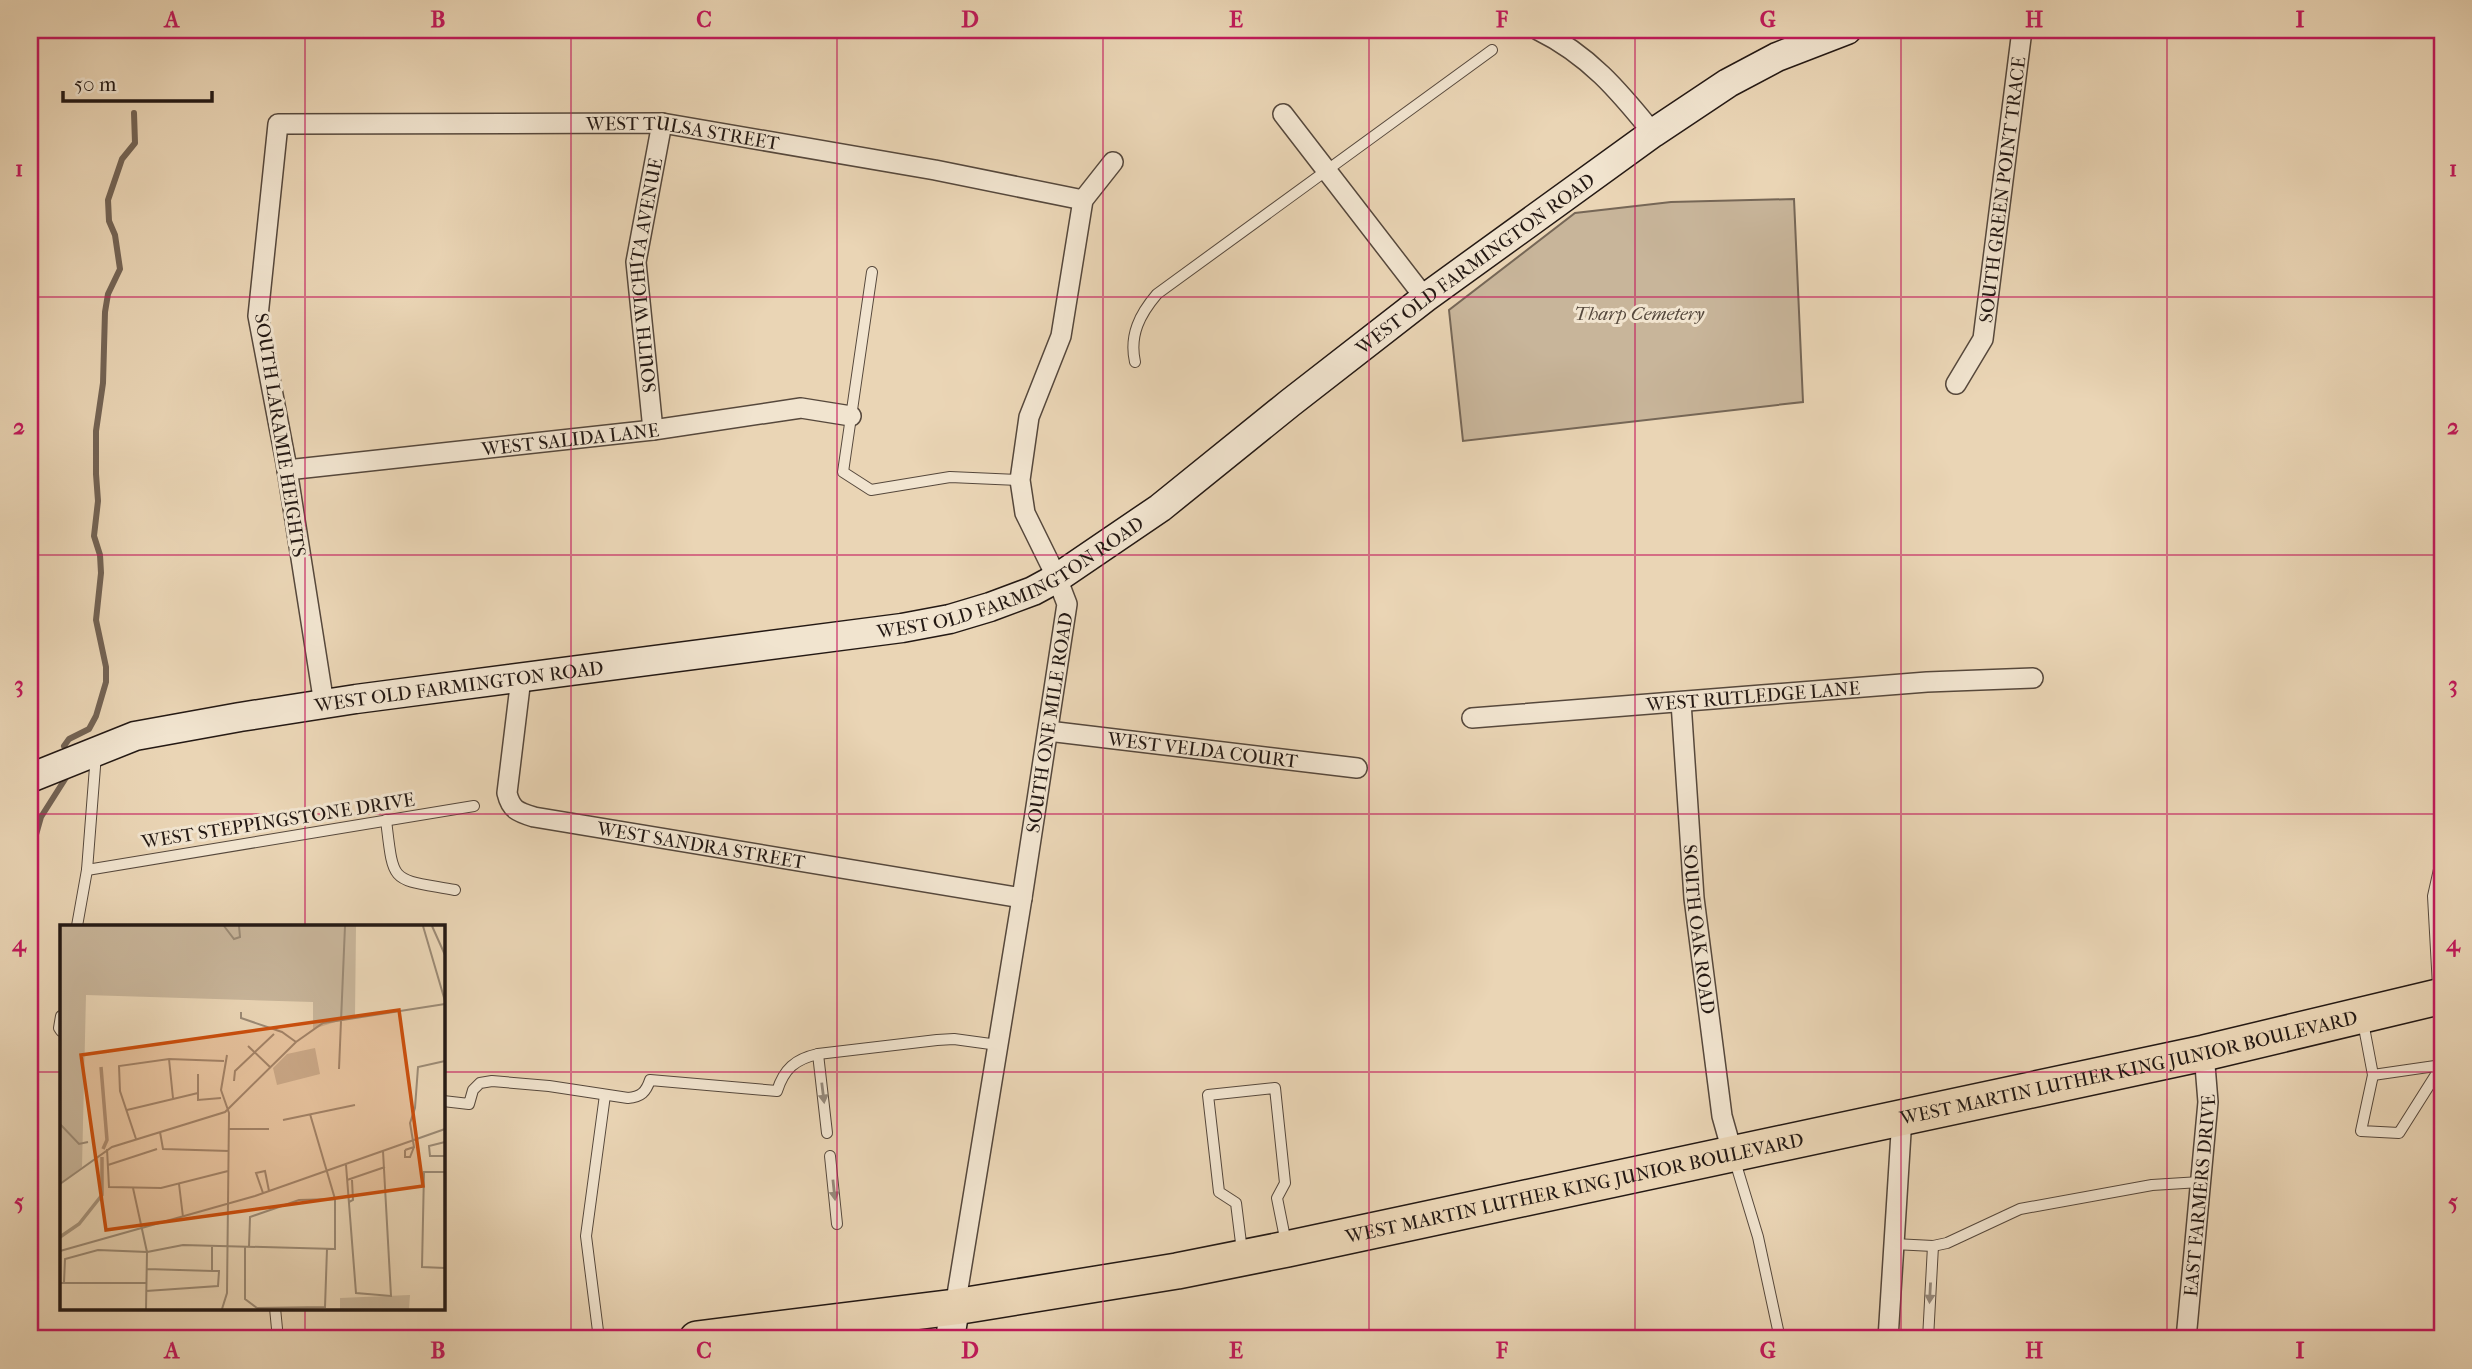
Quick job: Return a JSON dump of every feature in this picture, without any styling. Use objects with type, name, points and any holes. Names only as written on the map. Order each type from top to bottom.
[{"type":"highway","name":"WEST MARTIN LUTHER KING JUNIOR BOULEVARD","points":[[697,1339],[862,1319],[953,1323],[1242,1258],[2203,1053],[2441,996]]},
{"type":"main road","points":[[862,1319],[891,1339]]},
{"type":"street","points":[[1538,30],[1556,38],[1613,83],[1653,133]]},
{"type":"street","name":"WEST OLD FARMINGTON ROAD","points":[[30,778],[135,736],[324,704],[902,628],[950,619],[1033,591],[1057,578],[1160,508],[1425,298],[1653,133],[1728,83],[1777,57],[1847,30]]},
{"type":"street","name":"SOUTH GREEN POINT TRACE","points":[[1956,384],[1983,339],[2022,30]]},
{"type":"street","points":[[1283,114],[1425,298]]},
{"type":"street","name":"WEST TULSA STREET","points":[[278,124],[662,123],[935,170],[1083,200]]},
{"type":"street","name":"SOUTH WICHITA AVENUE","points":[[653,430],[636,262],[662,123]]},
{"type":"street","name":"SOUTH LARAMIE HEIGHTS","points":[[278,124],[258,316],[287,470],[324,704]]},
{"type":"street","name":"SOUTH ONE MILE ROAD","points":[[953,1323],[1067,604],[1025,513],[1020,480],[1029,417],[1061,335],[1083,200],[1113,162]]},
{"type":"street","name":"WEST SALIDA LANE","points":[[287,470],[653,430],[801,408],[852,416]]},
{"type":"street","name":"WEST SANDRA STREET","points":[[521,678],[507,793],[510,804],[519,812],[534,817],[1022,898]]},
{"type":"street","name":"WEST RUTLEDGE LANE","points":[[1472,718],[1927,682],[2033,678]]},
{"type":"street","name":"SOUTH OAK ROAD","points":[[1681,702],[1694,898],[1722,1116],[1733,1154]]},
{"type":"street","name":"WEST VELDA COURT","points":[[1048,731],[1357,768]]},
{"type":"street","name":"EAST FARMERS DRIVE","points":[[2186,1339],[2208,1102],[2203,1053]]},
{"type":"street","points":[[1888,1339],[1902,1117]]},
{"type":"lane","points":[[1135,362],[1133,353],[1137,323],[1142,311],[1157,294],[1492,50]]},
{"type":"lane","points":[[872,272],[843,472],[871,490],[950,477],[1020,480]]},
{"type":"lane","points":[[77,925],[87,870],[96,750]]},
{"type":"lane","name":"WEST STEPPINGSTONE DRIVE","points":[[87,870],[474,806]]},
{"type":"lane","points":[[386,820],[391,866],[397,874],[406,881],[455,890]]},
{"type":"lane","points":[[2442,856],[2433,896],[2441,996],[2442,1059]]},
{"type":"lane","points":[[2362,1014],[2373,1075],[2361,1131],[2399,1133],[2442,1065]]},
{"type":"lane","points":[[444,1101],[469,1104],[473,1090],[480,1083],[492,1082],[637,1097],[648,1088],[650,1080],[776,1091],[790,1066],[802,1058],[818,1054],[954,1039],[998,1045]]},
{"type":"lane","points":[[818,1054],[827,1133]]},
{"type":"lane","points":[[2373,1075],[2442,1065]]},
{"type":"lane","points":[[1242,1258],[1236,1203],[1219,1192],[1208,1095],[1275,1088],[1285,1183],[1278,1198],[1287,1250]]},
{"type":"lane","points":[[599,1339],[586,1236],[605,1095]]},
{"type":"lane","points":[[1733,1154],[1758,1237],[1780,1339]]},
{"type":"lane","points":[[830,1156],[837,1224]]},
{"type":"lane","points":[[1894,1244],[1933,1246],[1947,1243],[2020,1209],[2152,1185],[2200,1182]]},
{"type":"lane","points":[[1928,1339],[1933,1246]]},
{"type":"lane","points":[[275,1310],[278,1339]]},
{"type":"green space","name":"Tharp Cemetery","points":[[1794,199],[1803,402],[1463,441],[1449,310],[1575,213],[1671,202]]},
{"type":"waterway","points":[[64,746],[69,739],[89,729],[96,716],[106,682],[106,667],[96,620],[101,573],[100,555],[94,536],[98,501],[96,431],[103,383],[105,312],[108,294],[120,269],[115,235],[109,221],[108,200],[122,159],[135,143],[134,113]]},
{"type":"waterway","points":[[30,856],[41,817],[67,776]]}]
